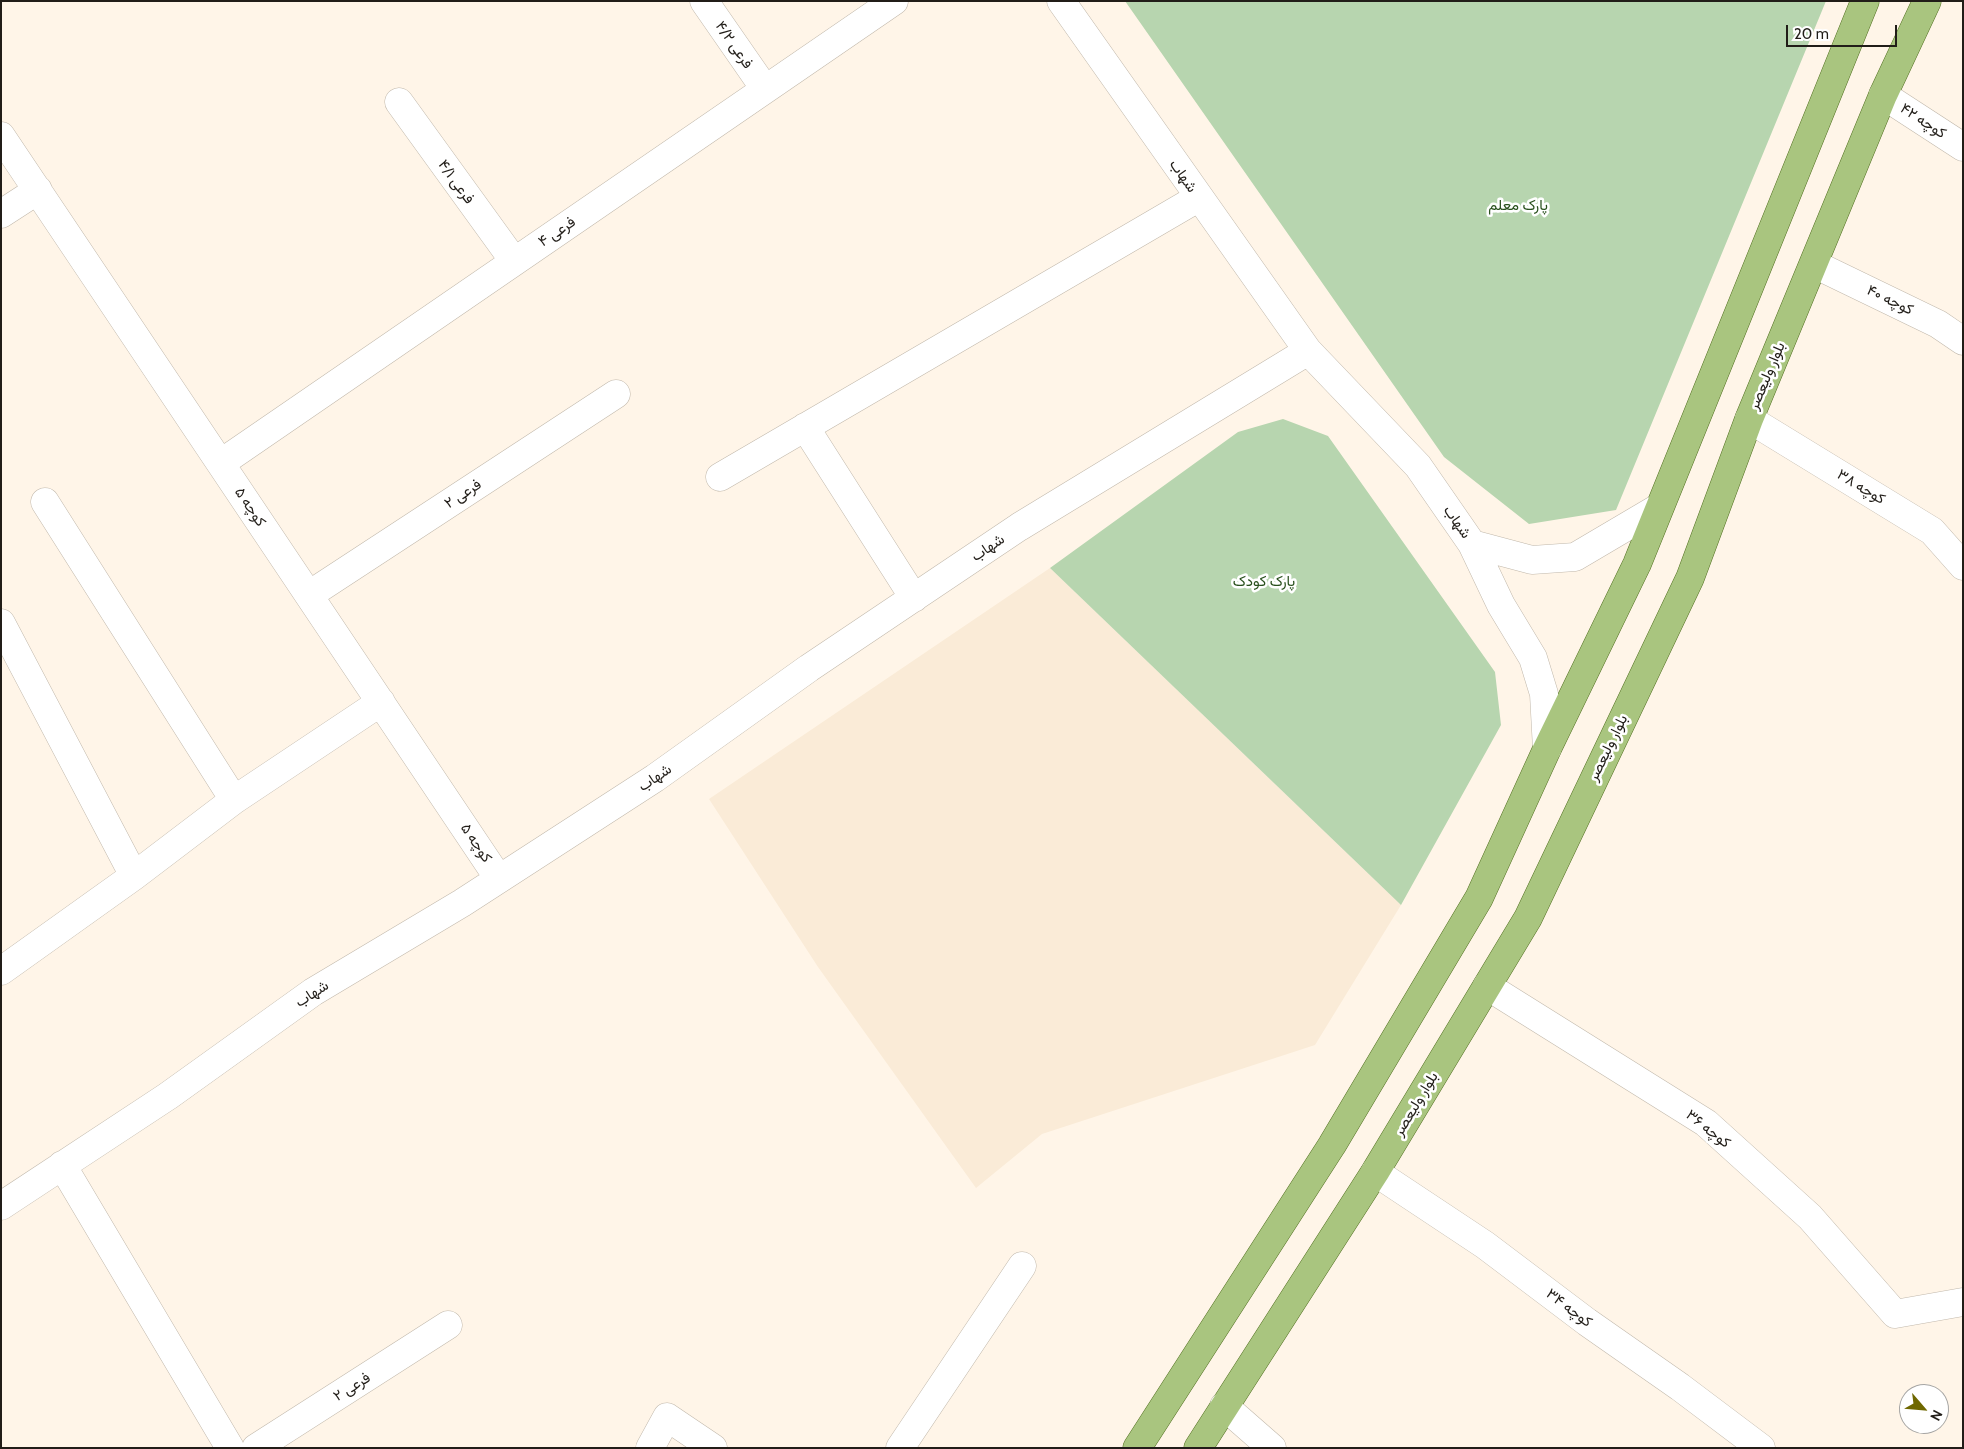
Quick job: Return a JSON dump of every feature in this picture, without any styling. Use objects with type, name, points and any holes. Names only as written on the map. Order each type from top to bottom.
[{"type":"main road","points":[[1137,1448],[1332,1145],[1474,905],[1637,564],[1658,508],[1865,1]]},
{"type":"main road","name":"بلوار ولیعصر","points":[[1198,1448],[1375,1172],[1528,918],[1690,578],[1749,419],[1883,95],[1927,1]]},
{"type":"street","name":"فرعی ۴/۲","points":[[704,1],[765,89]]},
{"type":"street","name":"فرعی ۴","points":[[221,462],[894,1]]},
{"type":"street","name":"شهاب","points":[[1061,1],[1198,198],[1308,350],[1418,466],[1472,544],[1532,560],[1576,558],[1658,508]]},
{"type":"street","name":"کوچه ۴۲","points":[[1883,95],[1963,147]]},
{"type":"street","name":"فرعی ۴/۱","points":[[399,102],[514,261]]},
{"type":"street","name":"کوچه ۵","points":[[1,136],[499,879]]},
{"type":"street","points":[[1,214],[38,190]]},
{"type":"street","points":[[720,477],[1198,198]]},
{"type":"street","name":"کوچه ۴۰","points":[[1814,264],[1938,324],[1963,341]]},
{"type":"street","name":"شهاب","points":[[1,1206],[168,1096],[313,992],[462,903],[655,778],[810,668],[1019,526],[1308,350]]},
{"type":"street","name":"فرعی ۲","points":[[309,595],[616,394]]},
{"type":"street","name":"کوچه ۳۸","points":[[1749,419],[1932,531],[1963,566]]},
{"type":"street","points":[[805,428],[914,598]]},
{"type":"street","points":[[46,502],[234,800]]},
{"type":"street","points":[[1472,544],[1501,605],[1533,658],[1544,694],[1547,749]]},
{"type":"street","points":[[3,628],[134,876]]},
{"type":"street","points":[[1,971],[134,876],[234,800],[382,702]]},
{"type":"street","name":"۳۶ کوچه","points":[[1487,986],[1706,1123],[1810,1217],[1895,1314],[1963,1302]]},
{"type":"street","points":[[62,1165],[230,1448]]},
{"type":"street","name":"کوچه ۳۴","points":[[1375,1172],[1485,1245],[1587,1322],[1680,1387],[1761,1448]]},
{"type":"street","points":[[900,1448],[1022,1266]]},
{"type":"street","name":"فرعی ۲","points":[[256,1448],[448,1326]]},
{"type":"street","points":[[1224,1406],[1272,1448]]},
{"type":"street","points":[[650,1448],[667,1417],[713,1448]]},
{"type":"shaded area","points":[[1050,568],[1401,905],[1315,1045],[1042,1134],[976,1188],[818,967],[709,799]]},
{"type":"green space","name":"پارک معلم","points":[[1125,1],[1826,1],[1616,510],[1529,524],[1444,457]]},
{"type":"green space","name":"پارک کودک","points":[[1283,419],[1328,436],[1495,672],[1501,725],[1401,905],[1050,568],[1238,432]]}]
